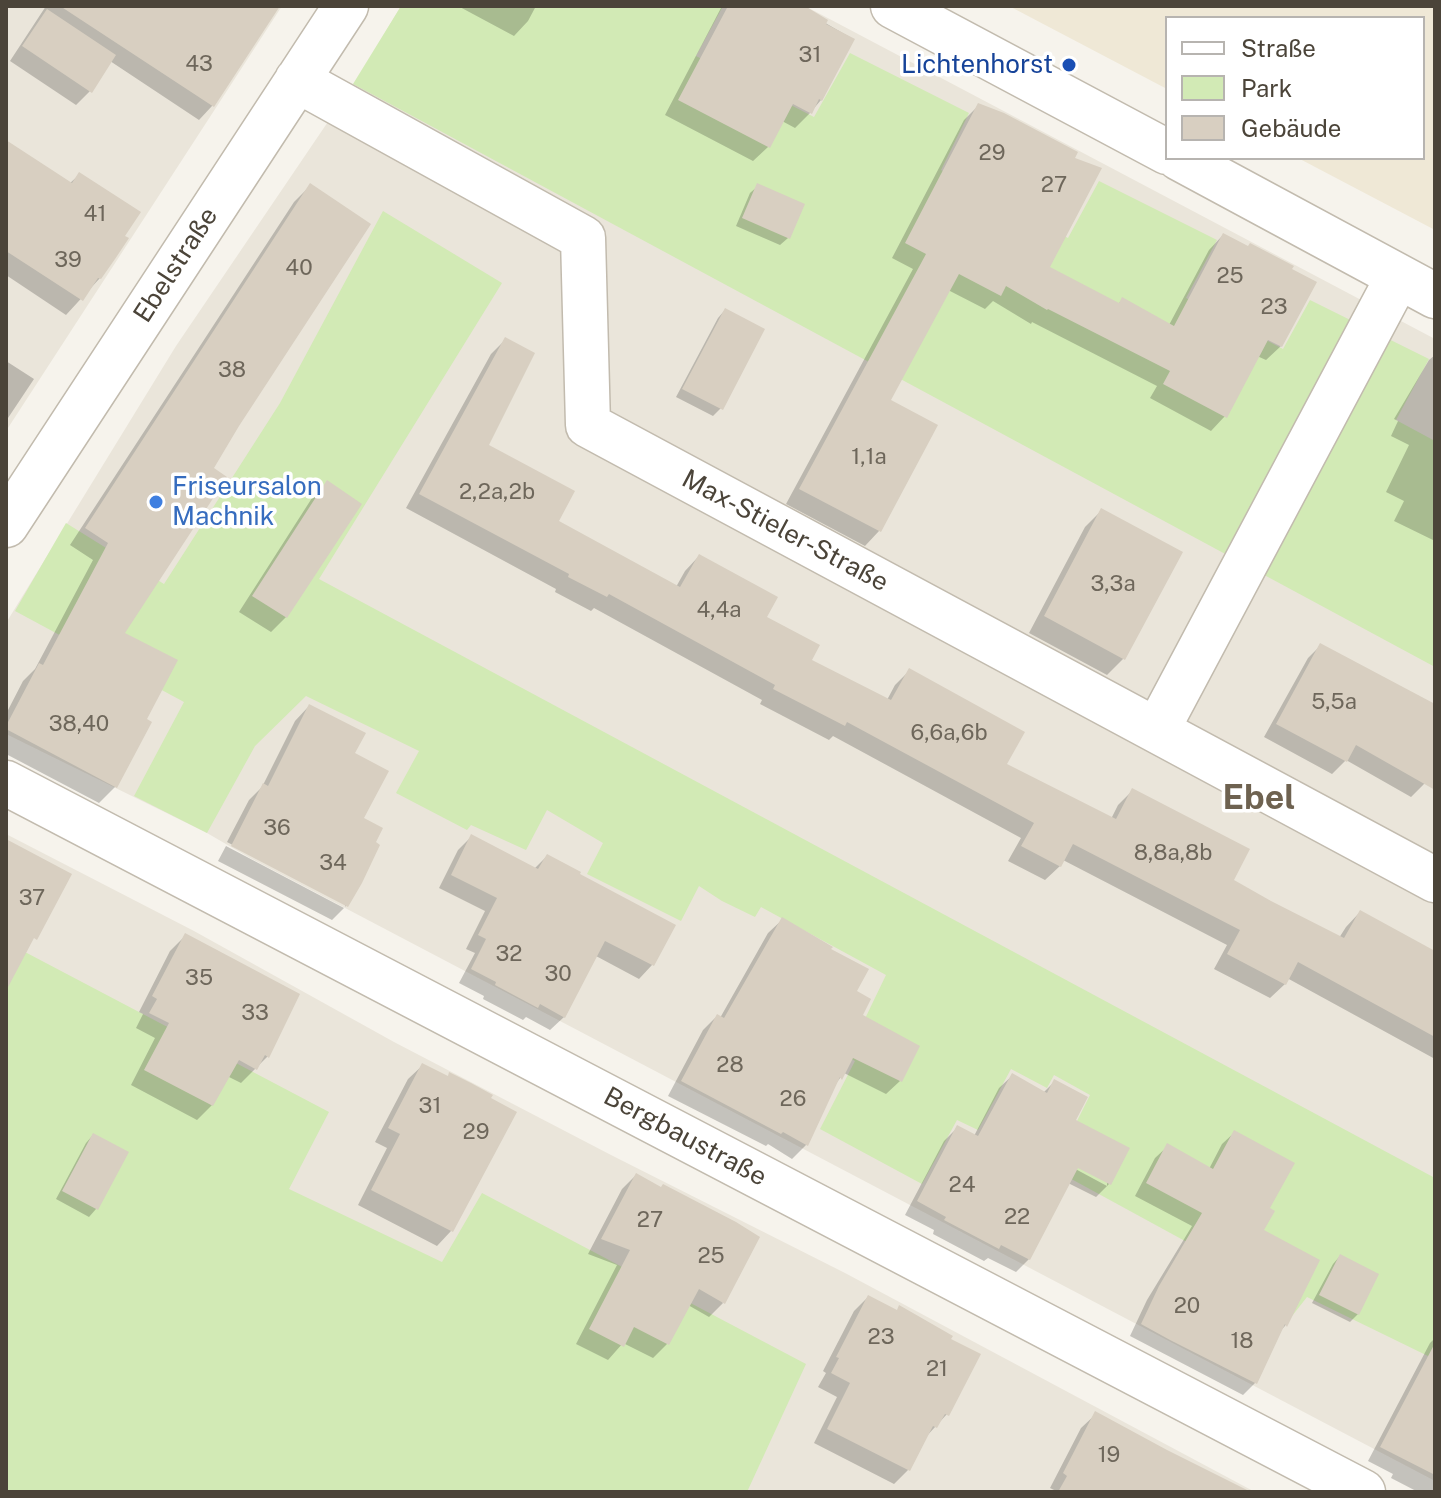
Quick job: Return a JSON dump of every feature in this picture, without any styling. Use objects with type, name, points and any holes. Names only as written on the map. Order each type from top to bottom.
[{"type":"street","name":"Ebelstraße","points":[[6,525],[346,6]]},
{"type":"street","points":[[893,6],[1165,151]]},
{"type":"street","name":"Max-Stieler-Straße","points":[[297,80],[583,238],[588,425],[1435,880]]},
{"type":"street","points":[[1157,730],[1417,286],[1183,160]]},
{"type":"street","name":"Bergbaustraße","points":[[6,783],[1363,1492]]},
{"type":"shaded area","points":[[6,6],[282,6],[6,431]]},
{"type":"shaded area","points":[[401,6],[805,6],[1435,339],[1435,1481],[207,833],[6,734],[6,623],[176,346],[359,76]]},
{"type":"shaded area","points":[[1009,6],[1435,6],[1435,230],[1302,160],[1425,160],[1425,16],[1165,16],[1165,88]]},
{"type":"shaded area","points":[[6,834],[194,931],[394,1042],[845,1273],[1255,1492],[47,1492],[6,1464]]},
{"type":"green space","points":[[401,6],[723,6],[696,56],[814,117],[850,53],[969,113],[941,170],[1068,238],[1099,181],[1217,240],[1186,298],[1283,349],[1310,300],[1429,359],[1396,420],[1435,441],[1435,667],[353,84]]},
{"type":"green space","points":[[383,211],[502,283],[319,579],[1435,1178],[1435,1382],[1428,1356],[1307,1297],[1292,1316],[1229,1265],[1053,1169],[1090,1095],[1054,1075],[1047,1088],[1011,1069],[978,1130],[957,1120],[922,1184],[820,1129],[855,1061],[847,1056],[886,975],[761,907],[755,917],[699,886],[681,921],[587,874],[603,843],[547,810],[526,850],[471,825],[467,830],[396,793],[419,751],[306,696],[255,746],[207,833],[134,796],[184,702],[15,611],[66,523],[164,584],[280,403]]},
{"type":"green space","points":[[6,942],[329,1112],[289,1189],[442,1262],[482,1193],[806,1364],[747,1492],[6,1492]]},
{"type":"building","points":[[60,6],[280,6],[214,107]]},
{"type":"building","points":[[728,6],[805,6],[828,20],[826,24],[855,39],[812,114],[793,104],[770,148],[678,100]]},
{"type":"building","points":[[47,9],[116,55],[92,93],[22,46]]},
{"type":"building","points":[[978,103],[1004,113],[1078,152],[1075,158],[1102,168],[1050,267],[1119,303],[1122,297],[1174,326],[1223,233],[1248,246],[1250,243],[1317,282],[1282,347],[1268,340],[1227,418],[1163,384],[1170,371],[1047,310],[1006,286],[1001,296],[959,274],[891,400],[938,425],[881,532],[799,489],[926,254],[905,243]]},
{"type":"building","points":[[6,140],[72,183],[79,172],[141,212],[125,236],[129,238],[83,301],[6,251]]},
{"type":"building","points":[[310,183],[371,224],[239,426],[214,468],[227,477],[125,633],[178,660],[147,719],[152,722],[117,788],[6,729],[6,726],[39,663],[43,665],[108,543],[85,528]]},
{"type":"building","points":[[757,183],[805,204],[790,239],[742,218]]},
{"type":"building","points":[[725,308],[765,329],[723,410],[682,389]]},
{"type":"building","points":[[505,337],[535,353],[489,445],[575,491],[559,521],[680,587],[699,554],[778,597],[767,617],[820,645],[812,660],[891,700],[909,668],[1025,732],[1007,764],[1116,819],[1132,788],[1250,849],[1234,880],[1271,901],[1344,938],[1360,910],[1435,951],[1435,1037],[1298,962],[1286,985],[1227,954],[1240,930],[1073,844],[1061,867],[1021,846],[1034,823],[847,722],[845,726],[773,689],[775,685],[609,594],[607,597],[568,577],[569,574],[419,494]]},
{"type":"building","points":[[327,480],[362,504],[287,618],[252,596]]},
{"type":"building","points":[[1101,508],[1183,552],[1125,660],[1044,616]]},
{"type":"building","points":[[1320,643],[1435,704],[1435,790],[1356,745],[1347,762],[1276,724]]},
{"type":"building","points":[[309,704],[366,733],[355,753],[389,771],[364,818],[383,828],[376,842],[380,845],[348,907],[231,846],[263,783],[268,786]]},
{"type":"building","points":[[471,834],[538,869],[547,854],[676,925],[654,966],[605,941],[565,1018],[540,1004],[538,1008],[471,969],[486,939],[478,935],[497,898],[451,875]]},
{"type":"building","points":[[6,839],[72,874],[6,991]]},
{"type":"building","points":[[782,917],[869,969],[857,991],[871,999],[863,1015],[920,1046],[902,1082],[853,1058],[842,1080],[840,1077],[808,1146],[681,1081],[717,1014],[724,1018]]},
{"type":"building","points":[[185,933],[300,994],[269,1058],[265,1055],[257,1070],[239,1060],[213,1106],[144,1070],[169,1023],[149,1013],[157,999],[152,996]]},
{"type":"building","points":[[422,1063],[471,1083],[517,1112],[453,1232],[371,1190],[400,1134],[388,1128]]},
{"type":"building","points":[[1012,1073],[1047,1093],[1054,1079],[1088,1097],[1076,1120],[1130,1148],[1111,1185],[1078,1168],[1030,1260],[1001,1245],[999,1249],[944,1220],[946,1217],[917,1201],[957,1125],[978,1136]]},
{"type":"building","points":[[1234,1130],[1295,1163],[1270,1208],[1275,1211],[1264,1230],[1320,1260],[1257,1384],[1141,1324],[1159,1286],[1202,1213],[1146,1183],[1167,1143],[1213,1169]]},
{"type":"building","points":[[93,1133],[129,1152],[98,1210],[62,1191]]},
{"type":"building","points":[[636,1173],[661,1187],[663,1184],[760,1237],[725,1304],[699,1289],[669,1345],[634,1327],[624,1347],[589,1329],[630,1250],[601,1239]]},
{"type":"building","points":[[1340,1254],[1379,1274],[1359,1315],[1319,1295]]},
{"type":"building","points":[[868,1295],[897,1310],[899,1305],[953,1336],[951,1339],[981,1354],[949,1416],[945,1414],[937,1428],[933,1426],[910,1471],[827,1429],[850,1383],[831,1373]]},
{"type":"building","points":[[1435,1343],[1435,1475],[1380,1447]]},
{"type":"building","points":[[1095,1411],[1251,1492],[1058,1492],[1067,1476],[1063,1473]]},
{"type":"place","name":"Lichtenhorst","points":[[1069,65]]},
{"type":"place","name":"Friseursalon Machnik","points":[[156,502]]},
{"type":"district","name":"Ebel","points":[[1259,799]]}]
